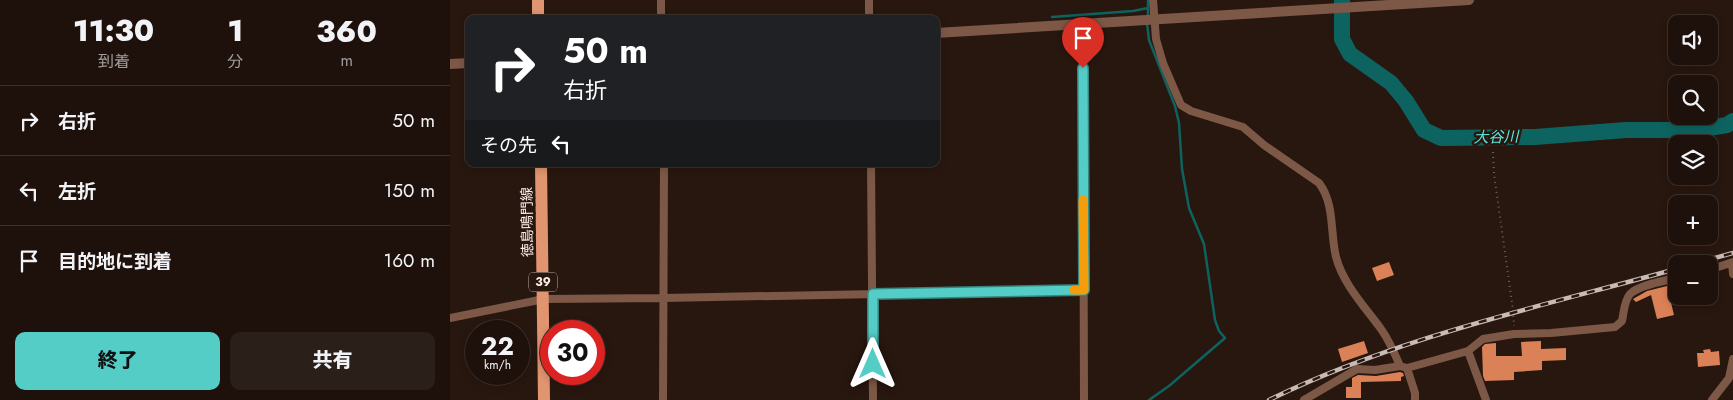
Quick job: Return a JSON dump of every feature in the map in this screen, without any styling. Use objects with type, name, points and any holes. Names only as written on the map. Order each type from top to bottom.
[{"type":"main road","points":[[538,0],[538,15]]},
{"type":"main road","name":"徳島鳴門線","points":[[541,167],[544,400]]},
{"type":"street","points":[[661,0],[661,15]]},
{"type":"street","points":[[869,0],[870,15]]},
{"type":"street","points":[[940,33],[1469,0]]},
{"type":"street","points":[[1153,2],[1149,20],[1163,63],[1181,105],[1192,111],[1243,127],[1264,145],[1319,183],[1324,189],[1330,211],[1336,256],[1340,269],[1348,284],[1382,331],[1404,367],[1415,393],[1415,400]]},
{"type":"street","points":[[1079,24],[1083,68],[1084,400]]},
{"type":"street","points":[[450,64],[465,63]]},
{"type":"street","points":[[663,400],[664,167]]},
{"type":"street","points":[[871,167],[873,400]]},
{"type":"street","points":[[1718,267],[1732,262],[1733,274]]},
{"type":"street","points":[[1304,400],[1357,369],[1375,370],[1404,367],[1468,351],[1483,339],[1514,334],[1551,334],[1614,327],[1622,321],[1625,303],[1631,294],[1646,286],[1668,280]]},
{"type":"street","points":[[450,318],[544,299],[1084,290]]},
{"type":"street","points":[[1468,351],[1486,400]]},
{"type":"street","points":[[1712,400],[1728,378],[1733,359]]},
{"type":"path","points":[[1493,152],[1494,174],[1513,310],[1514,334]]},
{"type":"building","points":[[1389,262],[1394,275],[1377,281],[1372,268]]},
{"type":"building","points":[[1667,286],[1668,305],[1672,305],[1674,315],[1657,319],[1651,295],[1636,302],[1633,299],[1647,291]]},
{"type":"building","points":[[1364,341],[1368,353],[1342,362],[1338,349]]},
{"type":"building","points":[[1541,341],[1541,349],[1566,348],[1566,360],[1542,361],[1542,370],[1514,372],[1514,380],[1485,381],[1483,376],[1482,347],[1485,344],[1496,343],[1496,356],[1522,356],[1521,342]]},
{"type":"building","points":[[1710,349],[1711,352],[1719,351],[1720,365],[1698,367],[1697,353],[1704,353],[1703,350]]},
{"type":"building","points":[[1400,372],[1404,376],[1401,377],[1401,381],[1361,382],[1361,398],[1346,398],[1346,387],[1352,387],[1352,378],[1358,375],[1376,376]]},
{"type":"waterway","points":[[1052,17],[1133,11],[1148,8],[1148,0]]},
{"type":"waterway","name":"大谷川","points":[[1342,0],[1342,39],[1350,54],[1391,83],[1406,101],[1424,130],[1441,138],[1535,137],[1626,130],[1696,130],[1727,125],[1733,121]]},
{"type":"waterway","points":[[1148,8],[1148,17]]},
{"type":"waterway","points":[[1147,23],[1149,40],[1175,106],[1179,123],[1182,169],[1189,208],[1204,244],[1215,320],[1219,331],[1225,338],[1169,386],[1149,400]]},
{"type":"railway","points":[[1718,257],[1733,253]]},
{"type":"railway","points":[[1269,400],[1368,358],[1418,341],[1668,271]]},
{"type":"slow traffic","points":[[1074,290],[1084,290],[1083,200]]},
{"type":"route","points":[[873,364],[873,294],[1084,290],[1083,68]]}]
